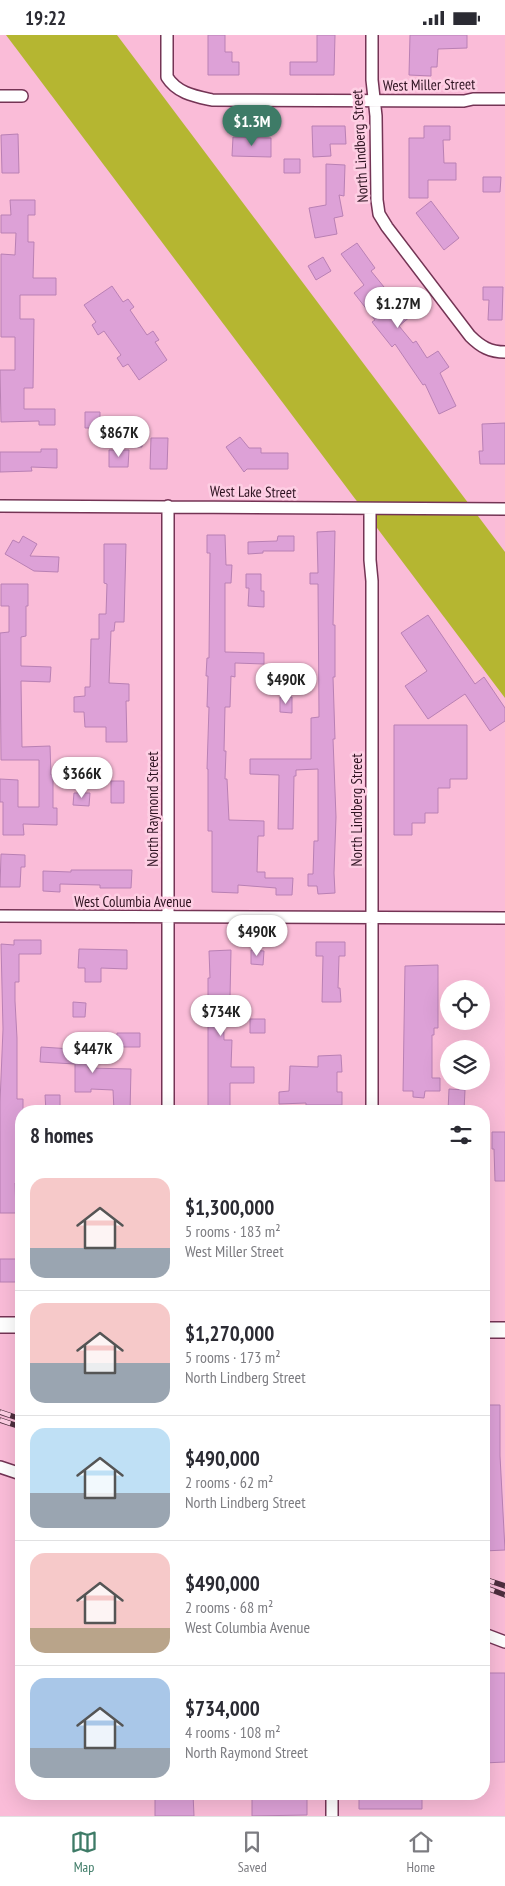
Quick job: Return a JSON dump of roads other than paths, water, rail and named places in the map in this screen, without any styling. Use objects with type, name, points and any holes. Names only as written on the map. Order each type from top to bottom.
[{"type":"street","name":"West Miller Street","points":[[166,35],[167,77],[175,87],[189,94],[212,100],[464,101],[473,99],[505,99]]},
{"type":"street","name":"North Lindberg Street","points":[[372,35],[377,200],[382,220],[476,342],[489,351],[505,352]]},
{"type":"street","points":[[0,96],[22,96]]},
{"type":"street","name":"West Lake Street","points":[[0,506],[505,509]]},
{"type":"street","name":"North Raymond Street","points":[[168,506],[168,1105]]},
{"type":"street","name":"North Lindberg Street","points":[[370,509],[372,581],[372,1105]]},
{"type":"street","name":"West Columbia Avenue","points":[[0,916],[505,918]]},
{"type":"street","points":[[0,1325],[15,1325]]},
{"type":"street","points":[[490,1330],[505,1331]]},
{"type":"street","points":[[0,1467],[15,1472]]},
{"type":"street","points":[[490,1636],[505,1641]]},
{"type":"street","points":[[332,1800],[332,1816]]},
{"type":"railway","points":[[0,1412],[15,1417]]},
{"type":"railway","points":[[0,1420],[15,1425]]},
{"type":"railway","points":[[490,1581],[505,1586]]},
{"type":"railway","points":[[490,1589],[505,1595]]}]
